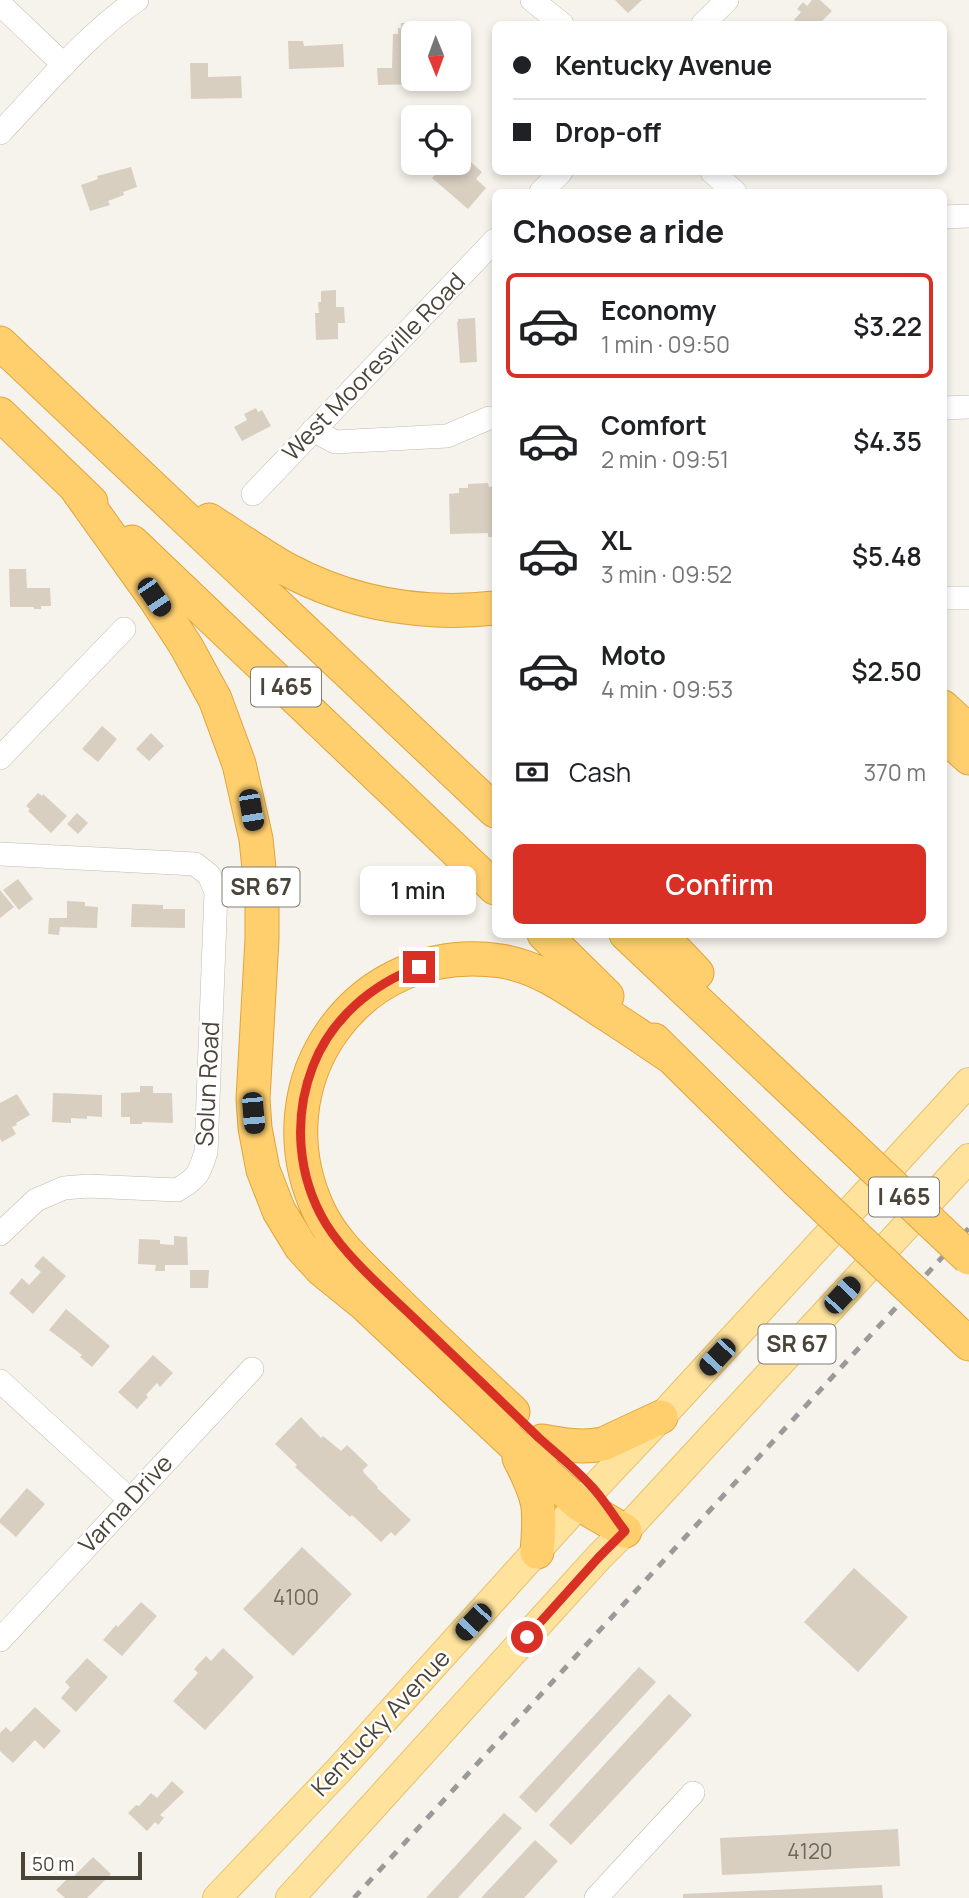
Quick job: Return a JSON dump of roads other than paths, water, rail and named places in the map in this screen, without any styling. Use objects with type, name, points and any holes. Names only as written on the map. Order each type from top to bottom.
[{"type":"highway","name":"I 465","points":[[0,343],[492,808]]},
{"type":"highway","name":"I 465","points":[[0,414],[492,885]]},
{"type":"highway","points":[[142,477],[279,564],[335,590],[360,599],[412,610],[467,611],[492,608]]},
{"type":"highway","name":"SR 67","points":[[76,488],[186,646],[215,699],[239,764],[256,839],[262,898],[254,1121],[263,1170],[279,1210],[310,1259],[527,1442],[586,1496]]},
{"type":"highway","points":[[947,711],[969,731]]},
{"type":"highway","points":[[947,738],[969,758]]},
{"type":"highway","name":"I 465","points":[[548,938],[959,1335]]},
{"type":"highway","name":"I 465","points":[[630,938],[969,1258]]},
{"type":"highway","points":[[664,938],[803,1084],[828,1125]]},
{"type":"highway","points":[[537,1552],[540,1523],[527,1442],[352,1257],[326,1224],[309,1185],[302,1157],[301,1115],[306,1087],[322,1047],[348,1012],[368,994],[393,978],[446,960],[502,962],[541,973],[564,985],[671,1057]]},
{"type":"highway","points":[[527,1442],[594,1446],[661,1417]]},
{"type":"highway","points":[[586,1496],[625,1531]]},
{"type":"main road","name":"Kentucky Avenue","points":[[217,1898],[969,1082]]},
{"type":"main road","name":"Kentucky Avenue","points":[[290,1898],[590,1567],[969,1158]]},
{"type":"street","points":[[0,133],[105,25],[137,0]]},
{"type":"street","points":[[532,0],[558,21]]},
{"type":"street","points":[[707,21],[727,0]]},
{"type":"street","points":[[0,4],[64,65]]},
{"type":"street","points":[[544,189],[558,175]]},
{"type":"street","points":[[715,175],[731,189]]},
{"type":"street","points":[[947,217],[969,216]]},
{"type":"street","name":"West Mooresville Road","points":[[253,494],[492,243]]},
{"type":"street","points":[[947,408],[969,407]]},
{"type":"street","points":[[313,430],[335,442],[447,436],[492,418]]},
{"type":"street","points":[[947,598],[969,598]]},
{"type":"street","points":[[0,758],[124,629]]},
{"type":"street","name":"Solun Road","points":[[0,854],[195,864],[209,875],[216,892],[206,1152],[199,1174],[177,1190],[88,1186],[64,1188],[36,1200],[0,1234]]},
{"type":"street","name":"Varna Drive","points":[[0,1640],[252,1368]]},
{"type":"street","points":[[0,1381],[130,1500]]},
{"type":"street","points":[[596,1898],[692,1793]]},
{"type":"railway","points":[[354,1898],[969,1228]]}]
